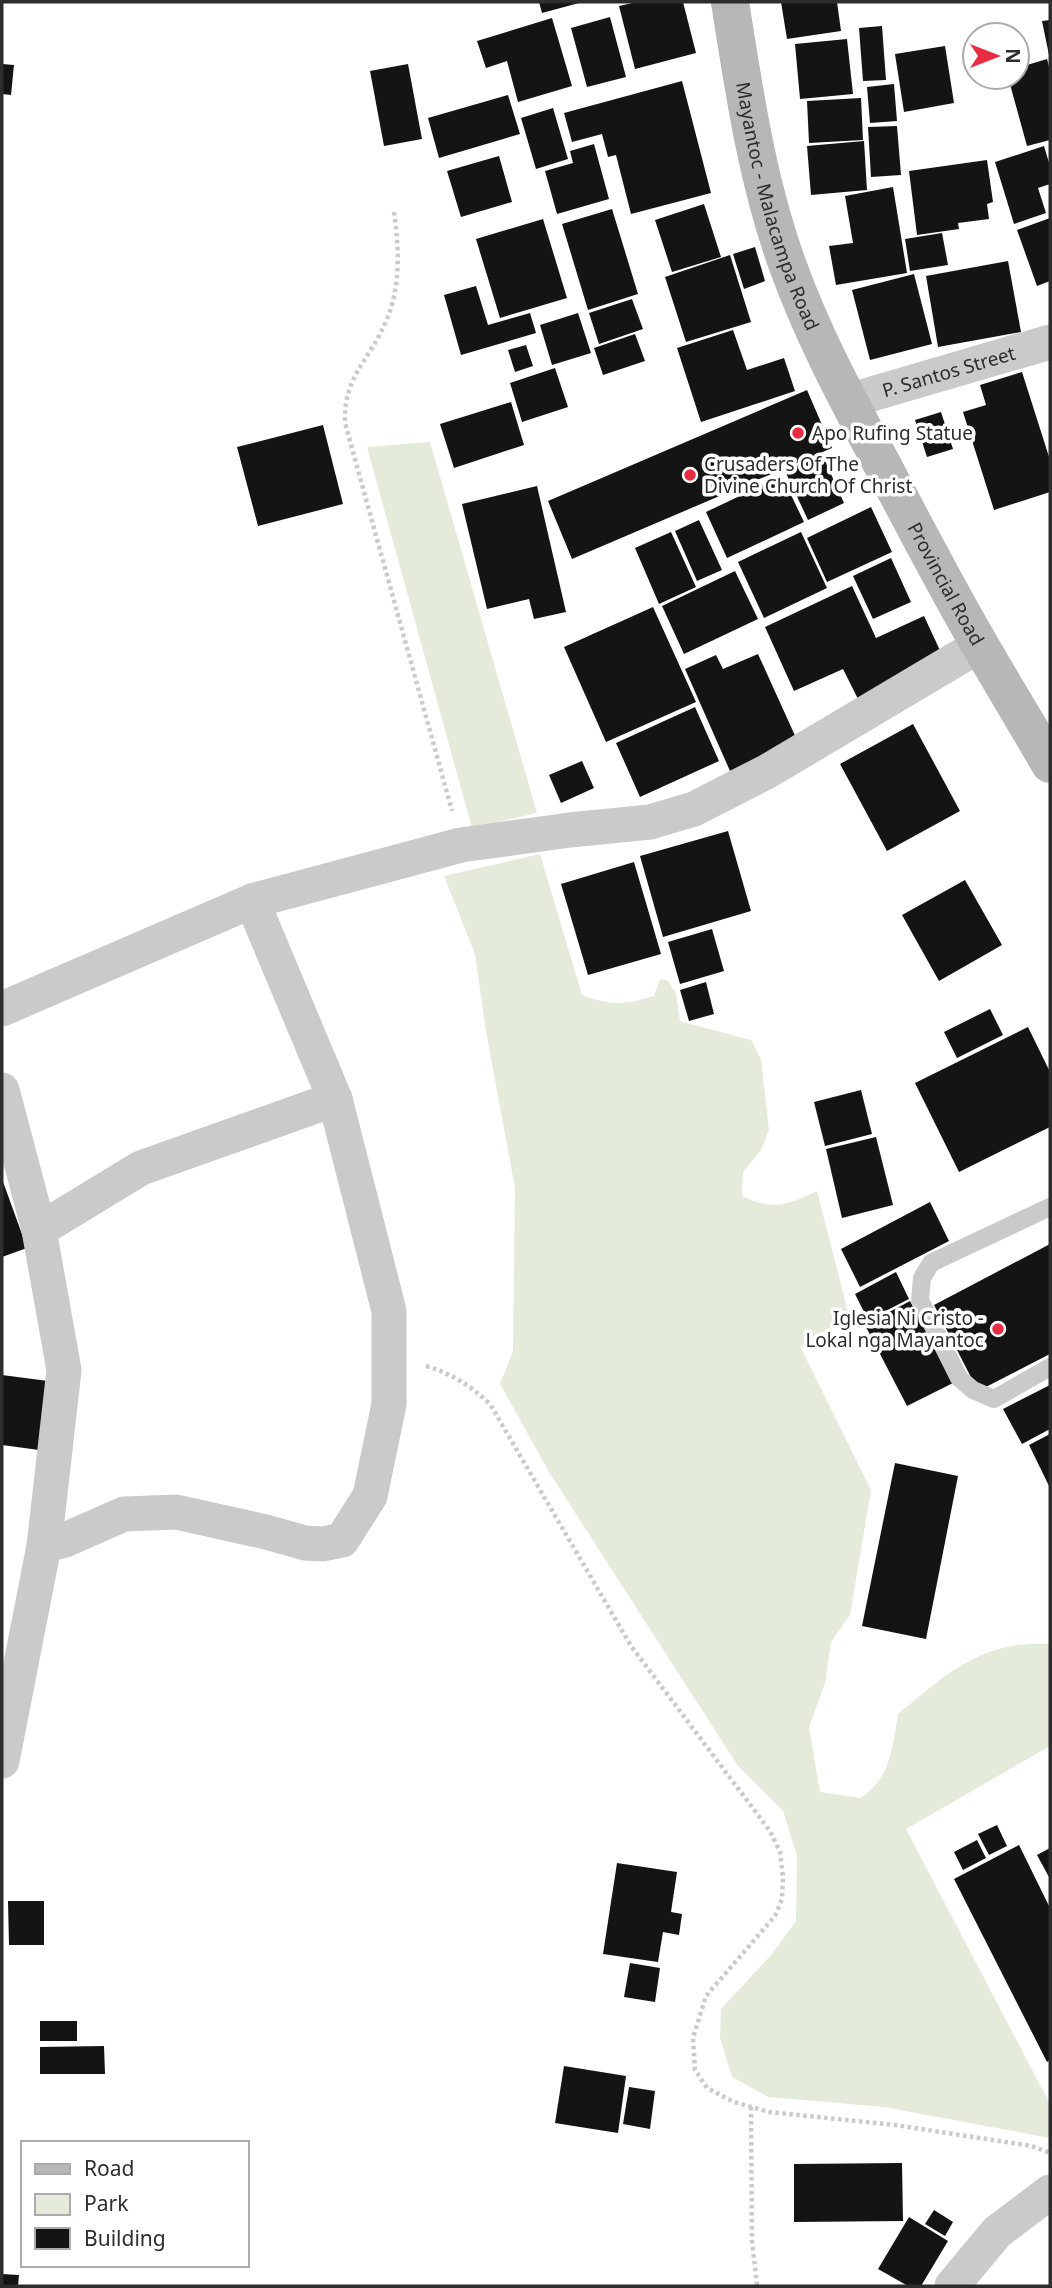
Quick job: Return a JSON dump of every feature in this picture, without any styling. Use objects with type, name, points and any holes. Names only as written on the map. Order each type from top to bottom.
[{"type":"main road","name":"Mayantoc - Malacampa Road","points":[[730,2],[755,145],[783,252],[814,331],[848,401]]},
{"type":"main road","name":"Provincial Road","points":[[848,401],[979,645],[1050,764]]},
{"type":"street","name":"P. Santos Street","points":[[848,401],[1050,342]]},
{"type":"street","points":[[2,1009],[253,901],[461,845],[650,822],[694,809],[768,771],[979,645]]},
{"type":"street","points":[[44,1546],[65,1540],[124,1514],[176,1512],[305,1543],[323,1544],[342,1540],[370,1496],[389,1405],[389,1311],[335,1099],[253,901]]},
{"type":"street","points":[[2,1090],[39,1230],[64,1370],[44,1546],[2,1761]]},
{"type":"street","points":[[39,1230],[141,1168],[335,1099]]},
{"type":"street","points":[[952,2286],[997,2232],[1050,2192]]},
{"type":"lane","points":[[1050,1207],[931,1263],[922,1278],[920,1300],[960,1378],[973,1390],[994,1399],[1050,1367]]},
{"type":"path","points":[[394,212],[398,244],[394,296],[386,322],[348,389],[344,405],[345,423],[461,845]]},
{"type":"path","points":[[389,1355],[451,1374],[471,1386],[490,1404],[631,1646],[770,1831],[780,1852],[782,1899],[775,1916],[706,1996],[693,2038],[695,2070],[708,2088],[734,2102],[769,2112],[895,2125],[1032,2146],[1050,2153]]},
{"type":"path","points":[[751,2107],[752,2240],[757,2286]]},
{"type":"green space","points":[[430,442],[537,813],[472,828],[367,447]]},
{"type":"green space","points":[[540,854],[582,995],[610,1003],[634,1001],[654,996],[660,979],[667,980],[676,993],[680,1021],[751,1040],[761,1059],[769,1130],[761,1150],[743,1172],[742,1196],[771,1205],[788,1203],[817,1191],[849,1316],[800,1346],[871,1490],[850,1615],[831,1642],[825,1683],[809,1727],[820,1792],[861,1798],[871,1790],[879,1781],[888,1761],[898,1714],[967,1662],[1004,1647],[1050,1644],[1050,1746],[906,1829],[1050,2104],[1050,2138],[884,2107],[768,2097],[732,2077],[720,2038],[721,2009],[772,1954],[796,1921],[797,1856],[783,1811],[738,1766],[549,1472],[500,1384],[513,1351],[515,1188],[486,1031],[475,954],[444,876]]},
{"type":"building","points":[[539,2],[579,2],[579,3],[542,13]]},
{"type":"building","points":[[637,2],[683,2],[696,53],[635,69],[619,6]]},
{"type":"building","points":[[781,2],[837,2],[841,31],[787,39]]},
{"type":"building","points":[[610,17],[626,77],[587,87],[571,28]]},
{"type":"building","points":[[552,18],[572,86],[518,102],[507,61],[486,68],[477,41]]},
{"type":"building","points":[[1050,20],[1050,55],[1049,55],[1042,21]]},
{"type":"building","points":[[882,26],[886,80],[863,81],[859,28]]},
{"type":"building","points":[[847,39],[853,94],[800,99],[795,44]]},
{"type":"building","points":[[945,46],[954,103],[904,112],[895,54]]},
{"type":"building","points":[[1047,59],[1050,70],[1050,140],[1027,146],[1012,91],[1031,91],[1031,64]]},
{"type":"building","points":[[2,64],[14,65],[11,95],[2,94]]},
{"type":"building","points":[[408,64],[422,139],[384,146],[370,71]]},
{"type":"building","points":[[682,81],[711,193],[631,214],[616,155],[608,157],[602,134],[572,142],[564,113]]},
{"type":"building","points":[[894,84],[897,121],[870,123],[867,87]]},
{"type":"building","points":[[508,95],[520,134],[439,158],[428,118]]},
{"type":"building","points":[[861,98],[863,140],[809,143],[807,101]]},
{"type":"building","points":[[553,108],[568,159],[536,169],[521,118]]},
{"type":"building","points":[[897,126],[901,175],[871,177],[868,127]]},
{"type":"building","points":[[864,141],[867,190],[811,195],[807,146]]},
{"type":"building","points":[[594,144],[609,199],[557,214],[545,171],[573,163],[570,151]]},
{"type":"building","points":[[1044,146],[1050,166],[1050,184],[1038,188],[1046,213],[1014,224],[995,162]]},
{"type":"building","points":[[499,156],[512,202],[461,217],[447,171]]},
{"type":"building","points":[[987,160],[993,202],[987,204],[989,219],[958,223],[959,229],[917,235],[909,171]]},
{"type":"building","points":[[893,187],[907,273],[836,285],[829,246],[853,243],[845,196]]},
{"type":"building","points":[[704,204],[721,257],[672,272],[655,220]]},
{"type":"building","points":[[612,209],[638,294],[588,310],[562,224]]},
{"type":"building","points":[[1050,218],[1050,281],[1037,286],[1017,230]]},
{"type":"building","points":[[543,219],[567,298],[500,318],[476,239]]},
{"type":"building","points":[[942,233],[948,265],[910,271],[905,239]]},
{"type":"building","points":[[755,247],[765,281],[744,289],[733,254]]},
{"type":"building","points":[[730,255],[751,322],[686,342],[665,277]]},
{"type":"building","points":[[1008,261],[1021,332],[938,347],[926,276]]},
{"type":"building","points":[[914,274],[932,344],[870,360],[852,290]]},
{"type":"building","points":[[476,286],[488,325],[530,313],[536,333],[461,355],[444,295]]},
{"type":"building","points":[[632,299],[643,329],[599,344],[589,313]]},
{"type":"building","points":[[578,313],[591,353],[552,365],[540,325]]},
{"type":"building","points":[[733,330],[747,370],[784,358],[795,391],[701,422],[677,348]]},
{"type":"building","points":[[635,334],[645,361],[603,375],[594,348]]},
{"type":"building","points":[[526,345],[533,366],[515,372],[508,350]]},
{"type":"building","points":[[555,368],[568,407],[522,422],[510,383]]},
{"type":"building","points":[[1022,372],[1050,460],[1050,492],[994,510],[963,412],[986,405],[980,385]]},
{"type":"building","name":"Crusaders Of The Divine Church Of Christ","points":[[807,390],[832,448],[572,559],[548,501]]},
{"type":"building","points":[[511,402],[524,445],[454,468],[440,424]]},
{"type":"building","points":[[941,412],[953,449],[927,457],[915,420]]},
{"type":"building","points":[[323,425],[343,504],[258,526],[237,447]]},
{"type":"building","points":[[822,454],[844,503],[808,520],[785,471]]},
{"type":"building","points":[[782,476],[804,522],[727,558],[706,512]]},
{"type":"building","points":[[537,486],[566,612],[534,619],[529,599],[487,609],[462,504]]},
{"type":"building","points":[[871,507],[892,552],[827,582],[807,538]]},
{"type":"building","points":[[699,520],[722,570],[697,581],[675,531]]},
{"type":"building","points":[[671,532],[696,587],[659,604],[635,548]]},
{"type":"building","points":[[801,532],[827,588],[764,618],[738,562]]},
{"type":"building","points":[[891,558],[911,602],[873,619],[853,576]]},
{"type":"building","points":[[735,571],[758,619],[684,654],[662,606]]},
{"type":"building","points":[[852,586],[876,638],[924,616],[944,659],[858,699],[843,669],[794,691],[765,627]]},
{"type":"building","points":[[653,607],[696,702],[606,742],[564,647]]},
{"type":"building","points":[[758,654],[797,740],[730,771],[685,669],[716,655],[723,669]]},
{"type":"building","points":[[695,707],[719,761],[640,797],[616,743]]},
{"type":"building","points":[[913,724],[960,811],[887,851],[840,764]]},
{"type":"building","points":[[582,761],[594,788],[561,803],[549,775]]},
{"type":"building","points":[[728,831],[751,911],[663,937],[640,856]]},
{"type":"building","points":[[634,862],[661,954],[588,975],[561,884]]},
{"type":"building","points":[[965,880],[1002,945],[939,981],[902,915]]},
{"type":"building","points":[[712,929],[724,971],[680,984],[668,942]]},
{"type":"building","points":[[706,982],[714,1014],[689,1021],[680,990]]},
{"type":"building","points":[[990,1009],[1003,1035],[957,1058],[944,1032]]},
{"type":"building","points":[[1028,1027],[1050,1072],[1050,1127],[959,1172],[915,1083]]},
{"type":"building","points":[[861,1090],[872,1134],[825,1146],[814,1102]]},
{"type":"building","points":[[876,1137],[893,1205],[842,1218],[826,1149]]},
{"type":"building","points":[[2,1179],[27,1248],[2,1257]]},
{"type":"building","points":[[930,1202],[949,1241],[860,1287],[841,1249]]},
{"type":"building","name":"Iglesia Ni Cristo - Lokal nga Mayantoc","points":[[1050,1244],[1050,1354],[978,1391],[934,1305]]},
{"type":"building","points":[[896,1272],[909,1299],[868,1320],[855,1294]]},
{"type":"building","points":[[910,1301],[953,1383],[907,1406],[865,1325]]},
{"type":"building","points":[[2,1375],[48,1381],[39,1450],[2,1445]]},
{"type":"building","points":[[1050,1385],[1050,1429],[1022,1444],[1003,1409]]},
{"type":"building","points":[[1050,1434],[1050,1488],[1029,1445]]},
{"type":"building","points":[[895,1463],[958,1476],[926,1639],[862,1626]]},
{"type":"building","points":[[997,1825],[1007,1846],[989,1855],[978,1834]]},
{"type":"building","points":[[977,1840],[986,1858],[963,1870],[954,1852]]},
{"type":"building","points":[[1019,1845],[1050,1908],[1050,2060],[1047,2062],[954,1879]]},
{"type":"building","points":[[1050,1848],[1050,1879],[1037,1855]]},
{"type":"building","points":[[617,1863],[677,1872],[671,1912],[682,1914],[679,1935],[663,1932],[658,1962],[603,1954]]},
{"type":"building","points":[[8,1901],[44,1901],[44,1945],[9,1945]]},
{"type":"building","points":[[630,1963],[660,1968],[655,2002],[624,1997]]},
{"type":"building","points":[[40,2021],[77,2021],[77,2041],[40,2041]]},
{"type":"building","points":[[104,2046],[105,2074],[40,2074],[40,2047]]},
{"type":"building","points":[[564,2066],[626,2076],[618,2133],[555,2123]]},
{"type":"building","points":[[629,2087],[655,2091],[650,2129],[623,2124]]},
{"type":"building","points":[[902,2163],[903,2221],[794,2222],[794,2164]]},
{"type":"building","points":[[934,2210],[953,2222],[945,2236],[925,2224]]},
{"type":"building","points":[[909,2217],[948,2241],[921,2286],[908,2286],[878,2269]]},
{"type":"building","points":[[2,2274],[19,2275],[18,2286],[2,2286]]},
{"type":"place","name":"Apo Rufing Statue","points":[[798,433]]},
{"type":"place","name":"Crusaders Of The Divine Church Of Christ","points":[[690,475]]},
{"type":"place","name":"Iglesia Ni Cristo - Lokal nga Mayantoc","points":[[998,1329]]}]
